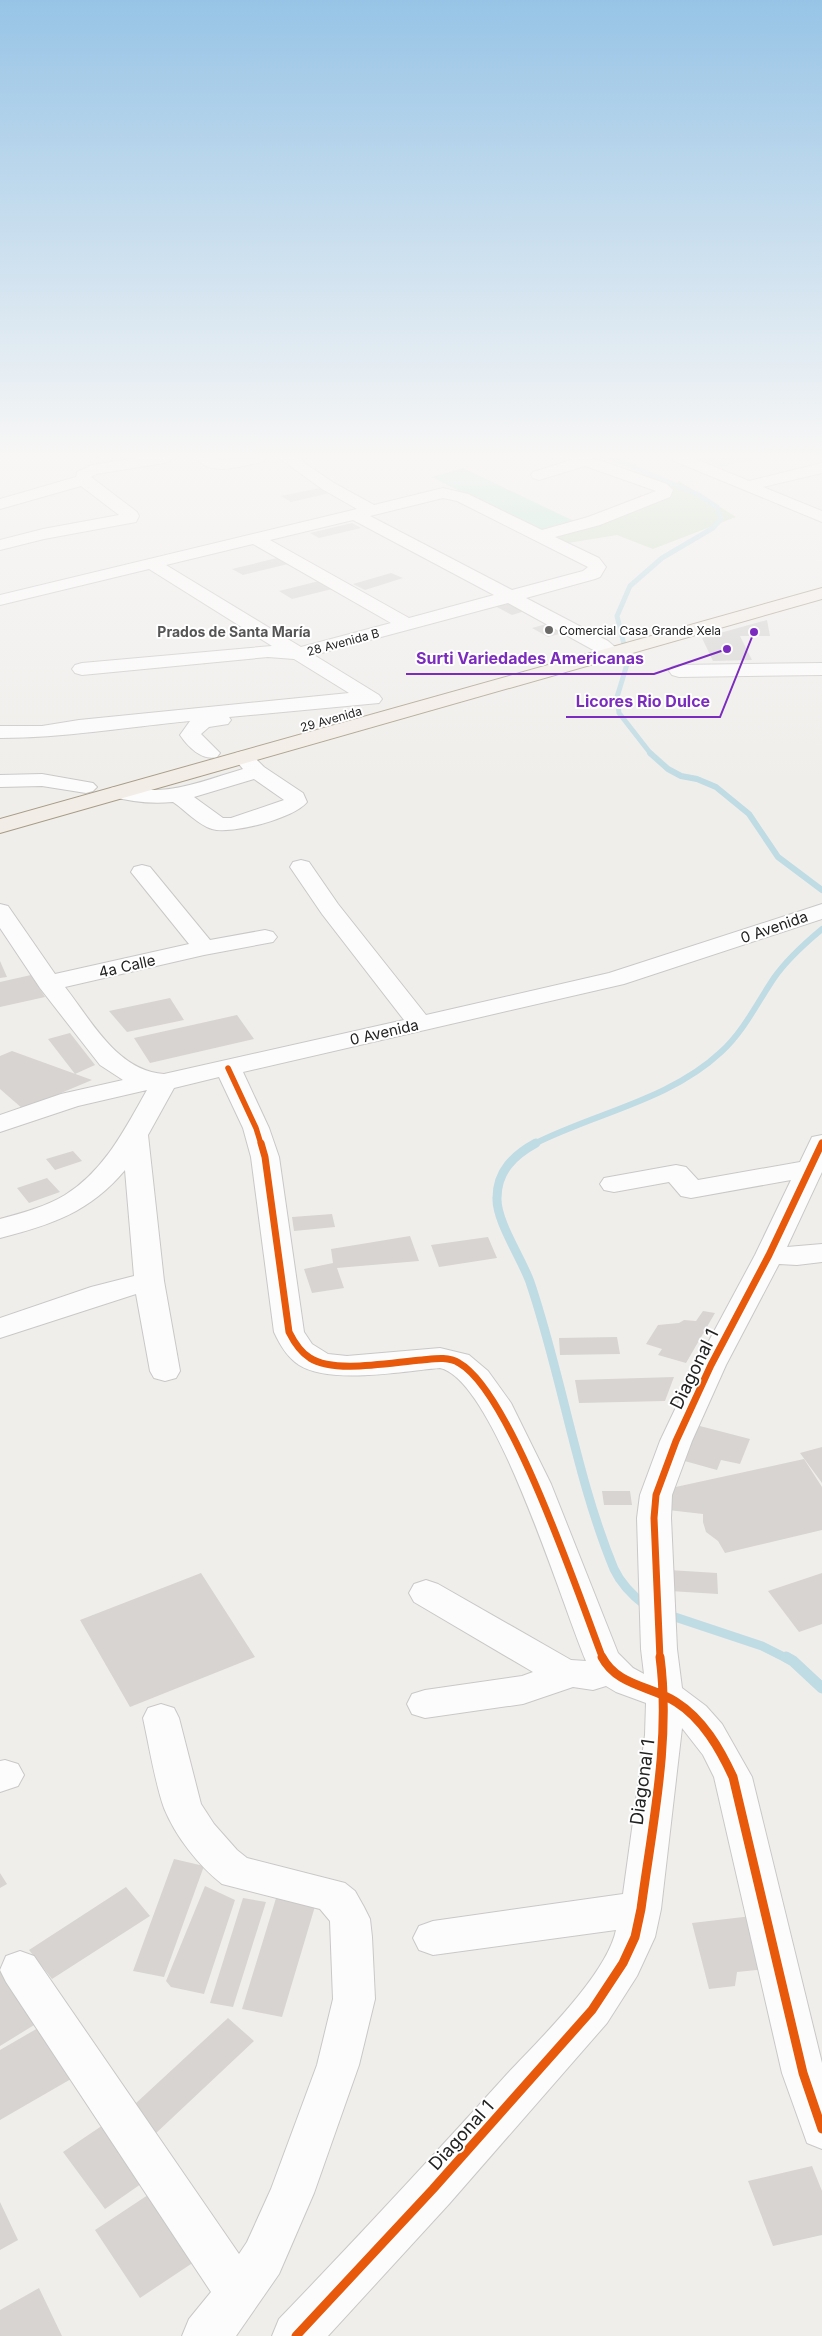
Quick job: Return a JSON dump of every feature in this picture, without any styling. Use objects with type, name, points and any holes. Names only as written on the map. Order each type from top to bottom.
[{"type":"main road","points":[[661,634],[822,583]]},
{"type":"main road","points":[[661,634],[822,593]]},
{"type":"main road","name":"29 Avenida","points":[[0,826],[118,792],[250,764],[610,648],[661,634]]},
{"type":"main road","name":"29 Avenida","points":[[0,811],[335,718],[374,701],[610,648]]},
{"type":"street","points":[[0,600],[139,567]]},
{"type":"street","points":[[157,567],[374,701]]},
{"type":"street","points":[[305,567],[407,625]]},
{"type":"street","points":[[460,567],[610,648]]},
{"type":"street","name":"28 Avenida B","points":[[82,669],[268,651],[298,654],[589,575],[597,570],[597,567]]},
{"type":"street","points":[[679,671],[822,669]]},
{"type":"street","points":[[0,732],[42,732],[79,726],[374,701]]},
{"type":"street","points":[[210,753],[190,735],[194,727],[199,724],[275,714],[301,714],[335,718]]},
{"type":"street","points":[[118,792],[154,797],[178,795],[250,764],[295,798],[296,802],[287,808],[232,825],[225,825],[217,824],[178,795]]},
{"type":"street","points":[[0,781],[42,780],[86,787]]},
{"type":"street","points":[[301,867],[330,909],[420,1023]]},
{"type":"street","points":[[142,872],[204,948]]},
{"type":"street","name":"0 Avenida","points":[[0,1124],[70,1100],[228,1068],[637,973],[822,911]]},
{"type":"street","points":[[0,912],[49,983],[109,1060],[121,1070],[158,1082],[134,1135],[106,1174],[92,1189],[76,1200],[57,1209],[0,1229]]},
{"type":"street","name":"4a Calle","points":[[49,983],[204,948],[265,938]]},
{"type":"street","points":[[228,1068],[256,1128],[265,1157],[290,1332],[294,1342],[311,1359],[323,1364],[347,1366],[440,1358],[458,1362],[477,1378],[494,1404],[535,1484],[598,1650],[611,1670],[636,1688],[664,1696],[685,1708],[697,1720],[726,1760],[733,1777],[803,2073],[822,2129]]},
{"type":"street","points":[[134,1135],[150,1281],[165,1371]]},
{"type":"street","points":[[614,1184],[676,1173],[691,1190],[816,1155]]},
{"type":"street","name":"Diagonal 1","points":[[296,2336],[434,2189],[592,2010],[623,1963],[635,1937],[641,1909],[664,1735],[664,1696],[659,1649],[654,1505],[676,1441],[710,1365],[769,1255],[816,1155]]},
{"type":"street","points":[[769,1255],[797,1256],[822,1253]]},
{"type":"street","points":[[0,1328],[101,1294],[150,1281]]},
{"type":"street","points":[[426,1593],[481,1627],[566,1674],[592,1676],[611,1670]]},
{"type":"street","points":[[425,1704],[523,1690],[566,1674]]},
{"type":"street","points":[[161,1718],[183,1807],[200,1835],[223,1862],[236,1872],[331,1895],[341,1902],[350,1919],[354,1999],[338,2065],[292,2193],[263,2258],[239,2294],[206,2336]]},
{"type":"street","points":[[433,1938],[641,1909]]},
{"type":"street","points":[[20,1969],[239,2294]]},
{"type":"building","points":[[240,567],[276,567],[243,575],[232,569]]},
{"type":"building","points":[[391,573],[403,578],[365,590],[353,584]]},
{"type":"building","points":[[319,581],[332,589],[292,599],[279,591]]},
{"type":"building","points":[[508,602],[525,611],[512,615],[495,606]]},
{"type":"building","points":[[767,620],[770,636],[740,636],[752,660],[713,661],[702,638]]},
{"type":"building","name":"Comercial Casa Grande Xela","points":[[550,623],[567,632],[548,637],[532,628]]},
{"type":"building","points":[[0,961],[7,977],[0,978]]},
{"type":"building","points":[[31,975],[45,997],[0,1007],[0,982]]},
{"type":"building","points":[[170,998],[184,1020],[127,1032],[109,1011]]},
{"type":"building","points":[[237,1015],[254,1039],[150,1063],[134,1038]]},
{"type":"building","points":[[70,1033],[95,1065],[75,1074],[48,1039]]},
{"type":"building","points":[[12,1051],[92,1080],[23,1109],[0,1089],[0,1056]]},
{"type":"building","points":[[73,1151],[82,1161],[55,1170],[46,1159]]},
{"type":"building","points":[[47,1178],[60,1192],[29,1203],[17,1188]]},
{"type":"building","points":[[332,1214],[335,1227],[294,1231],[292,1217]]},
{"type":"building","points":[[410,1236],[419,1261],[337,1268],[344,1288],[312,1293],[304,1269],[333,1263],[331,1249]]},
{"type":"building","points":[[488,1237],[497,1258],[439,1267],[431,1245]]},
{"type":"building","points":[[703,1311],[715,1313],[686,1363],[658,1355],[662,1349],[646,1344],[658,1325],[679,1323],[684,1320],[696,1321]]},
{"type":"building","points":[[617,1337],[620,1354],[560,1355],[559,1338]]},
{"type":"building","points":[[674,1377],[665,1401],[579,1403],[575,1380]]},
{"type":"building","points":[[696,1425],[750,1439],[740,1464],[721,1460],[717,1470],[681,1460]]},
{"type":"building","points":[[822,1447],[822,1483],[800,1453]]},
{"type":"building","points":[[804,1459],[822,1487],[822,1530],[725,1553],[718,1541],[706,1532],[703,1514],[668,1510],[671,1488]]},
{"type":"building","points":[[602,1491],[630,1491],[632,1505],[604,1505]]},
{"type":"building","points":[[669,1570],[717,1573],[718,1594],[670,1591]]},
{"type":"building","points":[[201,1573],[255,1657],[130,1707],[80,1620]]},
{"type":"building","points":[[822,1573],[822,1624],[799,1632],[768,1591]]},
{"type":"building","points":[[174,1859],[204,1866],[164,1977],[133,1971]]},
{"type":"building","points":[[0,1873],[7,1884],[0,1888]]},
{"type":"building","points":[[205,1886],[235,1900],[204,1994],[171,1987],[166,1981]]},
{"type":"building","points":[[126,1887],[150,1916],[52,1979],[29,1950]]},
{"type":"building","points":[[277,1895],[316,1903],[282,2017],[242,2009]]},
{"type":"building","points":[[243,1898],[266,1902],[233,2007],[210,2003]]},
{"type":"building","points":[[752,1916],[767,1969],[737,1972],[735,1986],[709,1989],[692,1923]]},
{"type":"building","points":[[0,1967],[39,2022],[0,2046]]},
{"type":"building","points":[[228,2018],[254,2041],[154,2135],[135,2104]]},
{"type":"building","points":[[38,2028],[71,2079],[0,2120],[0,2050]]},
{"type":"building","points":[[109,2121],[151,2177],[105,2209],[63,2152]]},
{"type":"building","points":[[812,2166],[822,2191],[822,2235],[773,2246],[748,2181]]},
{"type":"building","points":[[154,2191],[200,2258],[140,2298],[95,2230]]},
{"type":"building","points":[[0,2202],[18,2240],[0,2250]]},
{"type":"building","points":[[39,2288],[62,2336],[0,2336],[0,2310]]},
{"type":"waterway","points":[[651,754],[619,713],[617,697],[628,661],[617,616],[630,586],[652,567]]},
{"type":"waterway","points":[[651,754],[668,769],[681,776],[697,779],[716,787],[749,814],[778,857],[822,890]]},
{"type":"waterway","points":[[536,1143],[656,1094],[701,1068],[729,1044],[784,964],[822,929]]},
{"type":"waterway","points":[[536,1143],[508,1165],[498,1188],[498,1207],[505,1229],[530,1282],[589,1499],[601,1534],[620,1580],[646,1606]]},
{"type":"waterway","points":[[666,1614],[762,1646],[788,1659]]},
{"type":"waterway","points":[[786,1657],[793,1661],[822,1688]]},
{"type":"cycle path","points":[[228,1068],[256,1128],[265,1157],[289,1332],[294,1342],[311,1359],[323,1364],[347,1366],[440,1358],[458,1362],[477,1378],[495,1403],[535,1484],[603,1660],[621,1678],[629,1683],[665,1696],[684,1708],[702,1725],[723,1756],[733,1777],[803,2073],[822,2129]]},
{"type":"cycle path","points":[[296,2336],[433,2189],[592,2010],[623,1963],[635,1937],[641,1909],[664,1735],[664,1687],[659,1649],[654,1518],[656,1495],[676,1441],[711,1365],[769,1255],[822,1143]]},
{"type":"place","name":"Comercial Casa Grande Xela","points":[[549,630]]},
{"type":"place","name":"Licores Rio Dulce","points":[[754,632]]},
{"type":"place","name":"Surti Variedades Americanas","points":[[727,649]]},
{"type":"district","name":"Prados de Santa María","points":[[234,631]]}]
